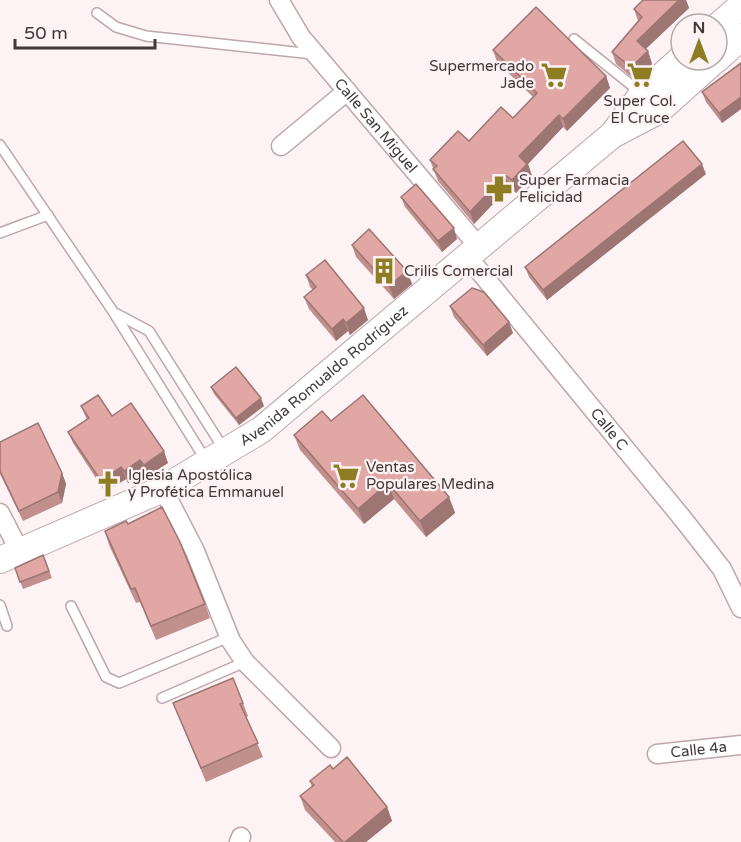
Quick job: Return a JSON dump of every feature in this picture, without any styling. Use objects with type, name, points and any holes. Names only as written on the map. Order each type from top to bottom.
[{"type":"main road","points":[[729,16],[741,6]]},
{"type":"main road","name":"Avenida Romualdo Rodríguez","points":[[729,48],[741,37]]},
{"type":"main road","name":"Avenida Romualdo Rodríguez","points":[[612,135],[642,94],[669,70]]},
{"type":"main road","name":"Avenida Romualdo Rodríguez","points":[[10,556],[163,489],[217,459],[290,409],[612,135],[658,111],[702,72]]},
{"type":"street","name":"Calle San Miguel","points":[[279,0],[301,37],[347,91],[473,252]]},
{"type":"street","points":[[281,146],[347,91]]},
{"type":"street","name":"Calle C","points":[[473,252],[722,569],[741,608]]},
{"type":"street","points":[[163,489],[195,550],[229,637],[245,662],[331,748]]},
{"type":"street","points":[[0,513],[10,556]]},
{"type":"street","name":"Calle 4a","points":[[657,754],[741,745]]},
{"type":"lane","points":[[97,13],[116,27],[146,36],[316,55]]},
{"type":"lane","points":[[574,39],[642,94]]},
{"type":"lane","points":[[0,145],[217,459]]},
{"type":"lane","points":[[0,233],[48,215]]},
{"type":"lane","points":[[114,313],[149,331],[217,459]]},
{"type":"lane","points":[[0,605],[7,626]]},
{"type":"lane","points":[[71,606],[106,677],[118,683],[229,637]]},
{"type":"lane","points":[[162,698],[245,662]]},
{"type":"building","points":[[643,0],[679,0],[637,41],[648,51],[631,67],[612,52],[642,17],[634,9]]},
{"type":"building","points":[[536,7],[606,76],[563,119],[559,115],[519,156],[527,164],[512,180],[505,175],[470,212],[433,169],[437,166],[430,160],[458,131],[469,141],[501,107],[513,118],[537,93],[493,50]]},
{"type":"building","points":[[741,63],[741,97],[719,113],[702,92]]},
{"type":"building","points":[[683,141],[702,164],[543,290],[525,267]]},
{"type":"building","points":[[416,184],[454,228],[438,241],[401,197]]},
{"type":"building","points":[[369,229],[407,271],[389,286],[352,245]]},
{"type":"building","points":[[325,260],[364,308],[346,323],[343,319],[332,329],[304,297],[316,287],[306,275]]},
{"type":"building","points":[[472,288],[484,292],[509,322],[483,345],[450,306]]},
{"type":"building","points":[[236,367],[261,398],[236,418],[211,387]]},
{"type":"building","points":[[98,395],[112,416],[131,403],[164,451],[144,465],[140,460],[124,471],[121,467],[101,481],[68,432],[89,418],[81,406]]},
{"type":"building","points":[[363,395],[449,497],[420,521],[388,483],[358,509],[294,435],[322,411],[331,421]]},
{"type":"building","points":[[38,423],[62,473],[58,492],[19,511],[0,471],[0,442]]},
{"type":"building","points":[[162,507],[180,542],[205,604],[151,626],[135,588],[131,589],[105,531],[126,521],[128,524]]},
{"type":"building","points":[[43,555],[49,571],[20,582],[15,568]]},
{"type":"building","points":[[233,678],[243,703],[240,704],[258,743],[201,768],[173,703]]},
{"type":"building","points":[[347,757],[387,807],[343,842],[300,796],[314,785],[310,781],[330,765],[333,769]]},
{"type":"place","name":"Supermercado Jade","points":[[554,75]]},
{"type":"place","name":"Super Col. El Cruce","points":[[640,75]]},
{"type":"place","name":"Super Farmacia Felicidad","points":[[499,189]]},
{"type":"place","name":"Crilis Comercial","points":[[384,271]]},
{"type":"place","name":"Ventas Populares Medina","points":[[346,476]]},
{"type":"place","name":"Iglesia Apostólica y Profética Emmanuel","points":[[108,484]]}]
